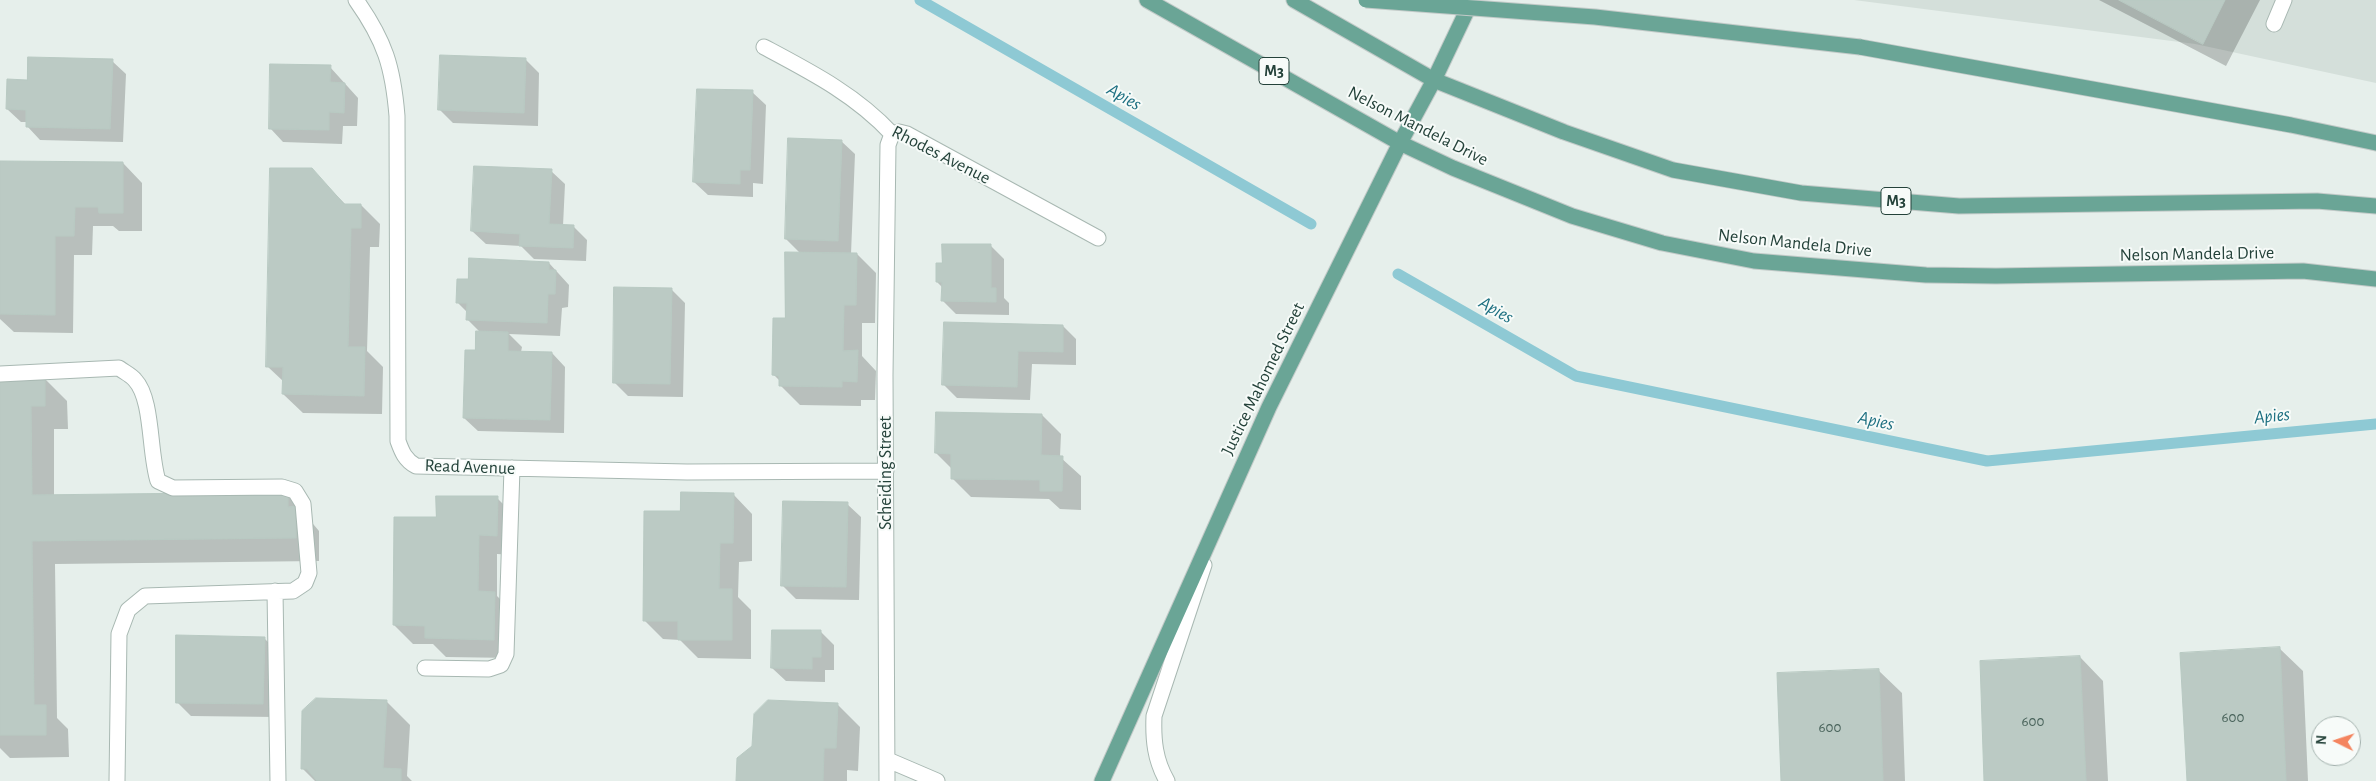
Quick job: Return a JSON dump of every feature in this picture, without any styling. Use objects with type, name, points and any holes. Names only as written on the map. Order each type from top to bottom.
[{"type":"main road","name":"Nelson Mandela Drive","points":[[1147,0],[1400,142],[1453,168],[1572,216],[1662,243],[1754,261],[1926,275],[1996,276],[2303,272],[2376,279]]},
{"type":"main road","name":"M3","points":[[1294,0],[1434,80],[1564,132],[1673,170],[1801,193],[1959,206],[2317,201],[2376,206]]},
{"type":"main road","points":[[1366,0],[1595,17],[1860,47],[2291,125],[2376,143]]},
{"type":"main road","name":"Justice Mahomed Street","points":[[1102,781],[1269,406],[1400,142],[1434,80],[1472,0]]},
{"type":"street","name":"Read Avenue","points":[[356,0],[382,40],[395,87],[398,126],[398,441],[402,452],[410,462],[416,466],[687,472],[886,471]]},
{"type":"street","points":[[2274,24],[2284,0]]},
{"type":"street","name":"Rhodes Avenue","points":[[764,47],[850,95],[870,111],[892,134],[899,132],[907,134],[1098,238]]},
{"type":"street","name":"Scheiding Street","points":[[887,781],[888,144],[892,134]]},
{"type":"street","points":[[0,374],[119,368],[135,380],[145,397],[153,466],[158,481],[173,488],[282,487],[295,491],[303,504],[310,573],[305,583],[294,590],[144,596],[128,610],[119,634],[117,781]]},
{"type":"street","points":[[425,668],[489,670],[501,665],[506,654],[512,468]]},
{"type":"street","points":[[1167,781],[1158,761],[1153,739],[1154,716],[1223,509]]},
{"type":"street","points":[[275,591],[278,781]]},
{"type":"street","points":[[888,760],[937,781]]},
{"type":"shaded area","points":[[1854,0],[2376,0],[2376,83],[2195,44]]},
{"type":"building","points":[[2119,0],[2225,0],[2203,44]]},
{"type":"building","points":[[440,55],[526,58],[524,113],[438,110]]},
{"type":"building","points":[[28,57],[113,59],[110,129],[26,127],[26,110],[6,109],[7,79],[27,80]]},
{"type":"building","points":[[270,64],[331,65],[330,82],[345,83],[344,113],[329,112],[329,130],[269,129]]},
{"type":"building","points":[[697,89],[753,90],[750,170],[740,170],[740,184],[693,182]]},
{"type":"building","points":[[788,138],[842,140],[838,241],[785,239]]},
{"type":"building","points":[[0,161],[123,162],[123,213],[99,213],[98,207],[75,207],[74,236],[55,236],[55,315],[0,314]]},
{"type":"building","points":[[474,166],[552,169],[549,224],[574,225],[573,248],[519,246],[520,234],[471,231]]},
{"type":"building","points":[[270,168],[312,168],[344,204],[361,204],[361,228],[351,228],[348,347],[365,347],[364,396],[282,394],[283,367],[266,367]]},
{"type":"building","points":[[942,244],[991,244],[991,288],[996,288],[996,302],[941,301],[942,282],[936,282],[936,263],[942,263]]},
{"type":"building","points":[[785,252],[857,253],[856,305],[844,305],[843,351],[858,350],[857,382],[842,381],[842,387],[779,386],[779,376],[772,375],[773,318],[785,318]]},
{"type":"building","points":[[469,258],[549,262],[549,270],[556,270],[555,294],[548,294],[547,323],[466,320],[467,303],[456,303],[457,279],[468,279]]},
{"type":"building","points":[[614,287],[672,288],[670,384],[613,383]]},
{"type":"building","points":[[944,322],[1063,325],[1063,352],[1018,351],[1017,387],[942,385]]},
{"type":"building","points":[[476,331],[508,332],[508,351],[552,352],[550,420],[463,418],[465,350],[475,350]]},
{"type":"building","points":[[0,377],[45,377],[45,406],[31,406],[32,495],[288,492],[288,507],[296,506],[296,538],[32,541],[34,705],[46,705],[46,735],[0,735]]},
{"type":"building","points":[[936,412],[1042,414],[1041,455],[1063,456],[1062,491],[1040,491],[1040,480],[951,479],[951,454],[935,453]]},
{"type":"building","points":[[681,492],[734,493],[733,543],[720,543],[719,589],[732,589],[732,640],[678,640],[678,621],[643,621],[644,511],[680,511]]},
{"type":"building","points":[[436,496],[498,496],[497,536],[479,535],[478,591],[495,592],[494,640],[425,638],[425,626],[393,625],[394,517],[436,517]]},
{"type":"building","points":[[783,501],[848,502],[846,587],[781,586]]},
{"type":"building","points":[[772,630],[821,630],[821,657],[812,657],[812,669],[771,668]]},
{"type":"building","points":[[176,635],[265,637],[263,704],[176,703]]},
{"type":"building","points":[[2280,647],[2286,781],[2187,781],[2180,653]]},
{"type":"building","points":[[2080,656],[2086,781],[1984,781],[1980,661]]},
{"type":"building","points":[[1879,669],[1883,781],[1781,781],[1777,673]]},
{"type":"building","points":[[316,698],[387,700],[383,768],[401,769],[401,781],[317,781],[307,769],[301,769],[302,711]]},
{"type":"building","points":[[768,700],[838,703],[836,748],[824,748],[823,781],[736,781],[737,758],[752,746],[754,714]]},
{"type":"waterway","name":"Apies","points":[[920,0],[1311,224]]},
{"type":"waterway","name":"Apies","points":[[1398,274],[1576,376],[1987,461],[2376,424]]}]
